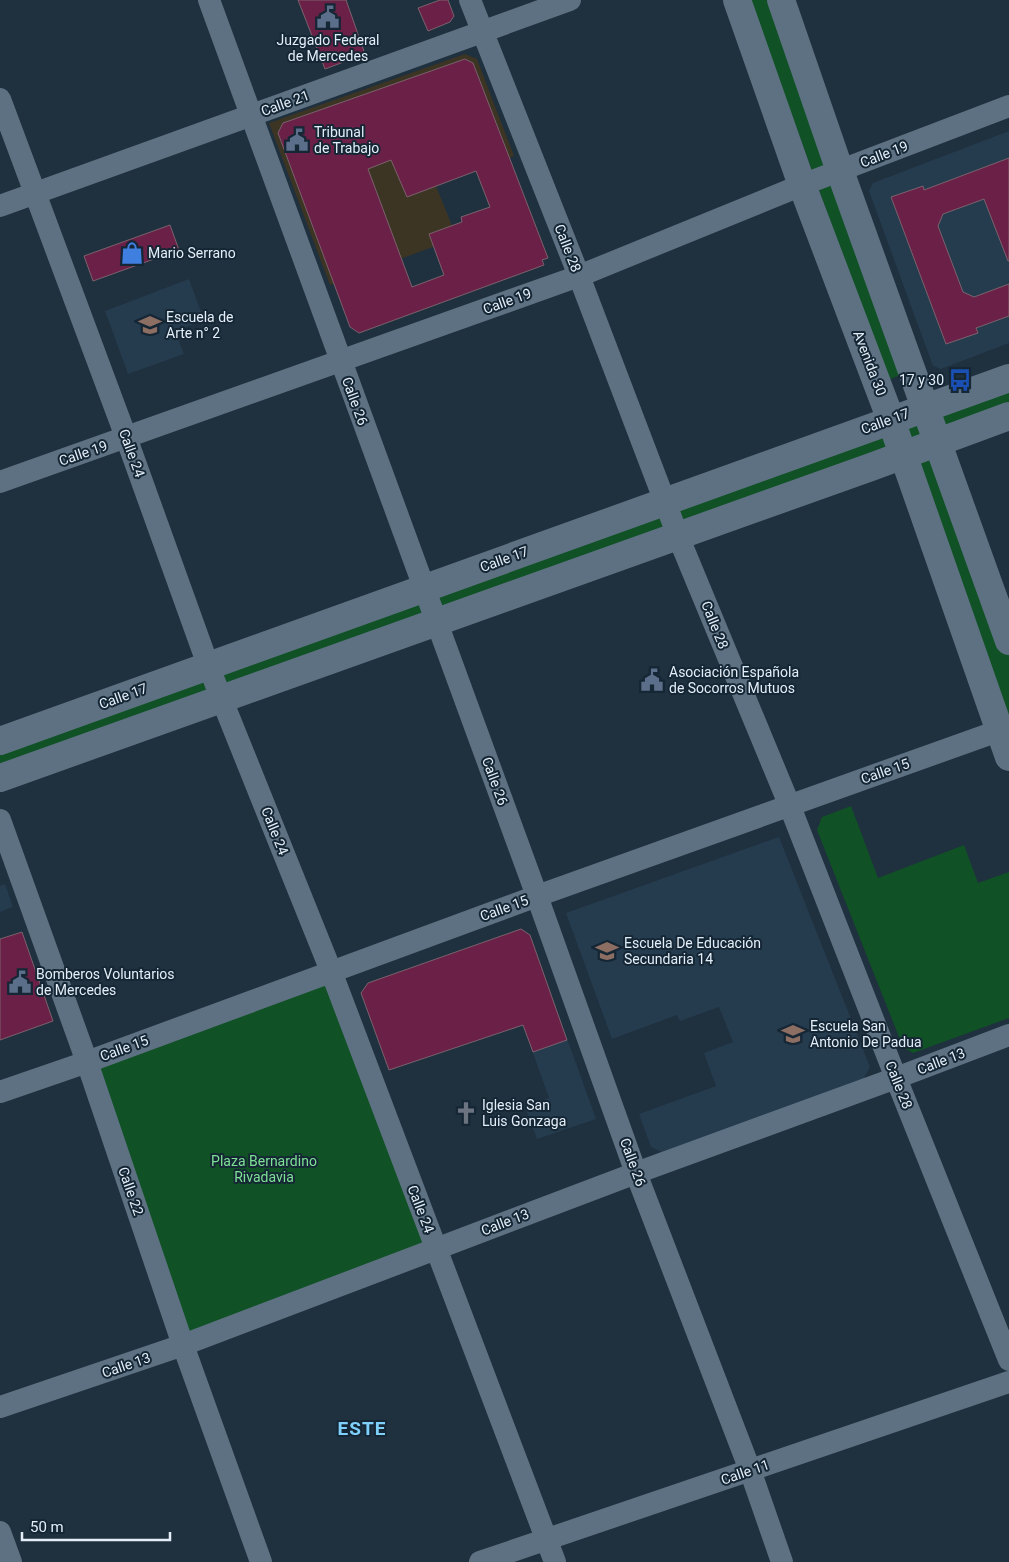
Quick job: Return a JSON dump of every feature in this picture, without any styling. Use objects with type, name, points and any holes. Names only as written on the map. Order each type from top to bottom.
[{"type":"main road","name":"Avenida 30","points":[[737,0],[802,185],[891,420],[1004,729],[1009,756]]},
{"type":"main road","points":[[781,0],[924,408],[1009,641]]},
{"type":"main road","name":"Calle 17","points":[[0,741],[424,589],[665,500],[1009,378]]},
{"type":"main road","points":[[0,778],[903,456],[1009,416]]},
{"type":"street","name":"Calle 26","points":[[209,0],[537,896],[636,1173],[750,1470],[782,1562]]},
{"type":"street","name":"Calle 28","points":[[470,0],[579,276],[678,536],[789,804],[1009,1360]]},
{"type":"street","name":"Calle 21","points":[[0,206],[570,0]]},
{"type":"street","name":"Calle 24","points":[[0,99],[126,437],[208,665],[331,971],[555,1562]]},
{"type":"street","name":"Calle 19","points":[[0,482],[579,276],[802,185],[1009,106]]},
{"type":"street","name":"Calle 15","points":[[0,1092],[88,1062],[789,804],[1004,729]]},
{"type":"street","name":"Calle 22","points":[[0,820],[88,1062],[183,1345],[261,1562]]},
{"type":"street","name":"Calle 13","points":[[0,1407],[183,1345],[435,1248],[1009,1035]]},
{"type":"street","name":"Calle 11","points":[[480,1562],[1009,1382]]},
{"type":"street","points":[[0,1532],[11,1562]]},
{"type":"shaded area","points":[[465,54],[477,59],[514,156],[436,186],[457,238],[330,285],[269,123]]},
{"type":"shaded area","points":[[1009,131],[1009,343],[941,369],[933,366],[869,191],[873,183]]},
{"type":"shaded area","name":"Escuela de Arte n° 2","points":[[189,279],[204,320],[175,331],[184,354],[128,374],[105,311]]},
{"type":"shaded area","points":[[779,837],[870,1067],[863,1080],[662,1152],[651,1147],[639,1114],[716,1086],[704,1053],[733,1042],[719,1007],[680,1021],[677,1015],[612,1039],[566,913]]},
{"type":"shaded area","points":[[5,884],[13,907],[0,912],[0,886]]},
{"type":"shaded area","points":[[521,929],[530,935],[596,1119],[537,1139],[525,1107],[549,1098],[523,1025],[389,1070],[361,993],[368,983]]},
{"type":"green space","points":[[750,0],[769,0],[903,374],[888,380]]},
{"type":"green space","points":[[1009,380],[1009,412],[0,768],[0,741]]},
{"type":"green space","points":[[936,456],[1009,655],[1009,726],[913,464]]},
{"type":"green space","points":[[851,806],[878,878],[964,845],[978,883],[1009,872],[1009,1018],[913,1053],[903,1047],[817,830],[822,817]]},
{"type":"green space","name":"Plaza Bernardino Rivadavia","points":[[331,971],[435,1249],[183,1345],[87,1062]]},
{"type":"building","points":[[298,0],[346,0],[365,54],[325,69]]},
{"type":"building","points":[[440,0],[448,0],[454,16],[450,22],[428,31],[418,8]]},
{"type":"building","points":[[465,59],[473,63],[548,258],[542,260],[544,265],[359,333],[350,327],[278,133],[283,123]],"holes":[[[391,160],[407,197],[476,171],[490,207],[461,217],[462,222],[429,234],[444,275],[412,287],[368,169]]]},
{"type":"building","points":[[1009,158],[1009,261],[984,199],[943,214],[938,226],[963,292],[974,297],[1009,284],[1009,316],[976,328],[978,333],[946,344],[891,197],[923,186],[924,190]]},
{"type":"building","name":"Mario Serrano","points":[[170,225],[179,250],[93,281],[84,256]]},
{"type":"building","points":[[521,929],[530,935],[567,1040],[533,1052],[523,1025],[389,1070],[361,993],[368,983]]},
{"type":"building","points":[[22,932],[53,1021],[0,1040],[0,939]]},
{"type":"place","name":"Juzgado Federal de Mercedes","points":[[328,17]]},
{"type":"place","name":"Tribunal de Trabajo","points":[[297,140]]},
{"type":"place","name":"Mario Serrano","points":[[132,253]]},
{"type":"place","name":"Escuela de Arte n° 2","points":[[150,325]]},
{"type":"place","name":"17 y 30","points":[[960,380]]},
{"type":"place","name":"Asociación Española de Socorros Mutuos","points":[[652,680]]},
{"type":"place","name":"Escuela De Educación Secundaria 14","points":[[607,951]]},
{"type":"place","name":"Bomberos Voluntarios de Mercedes","points":[[20,982]]},
{"type":"place","name":"Escuela San Antonio De Padua","points":[[793,1034]]},
{"type":"place","name":"Iglesia San Luis Gonzaga","points":[[466,1113]]},
{"type":"district","name":"ESTE","points":[[362,1428]]}]
